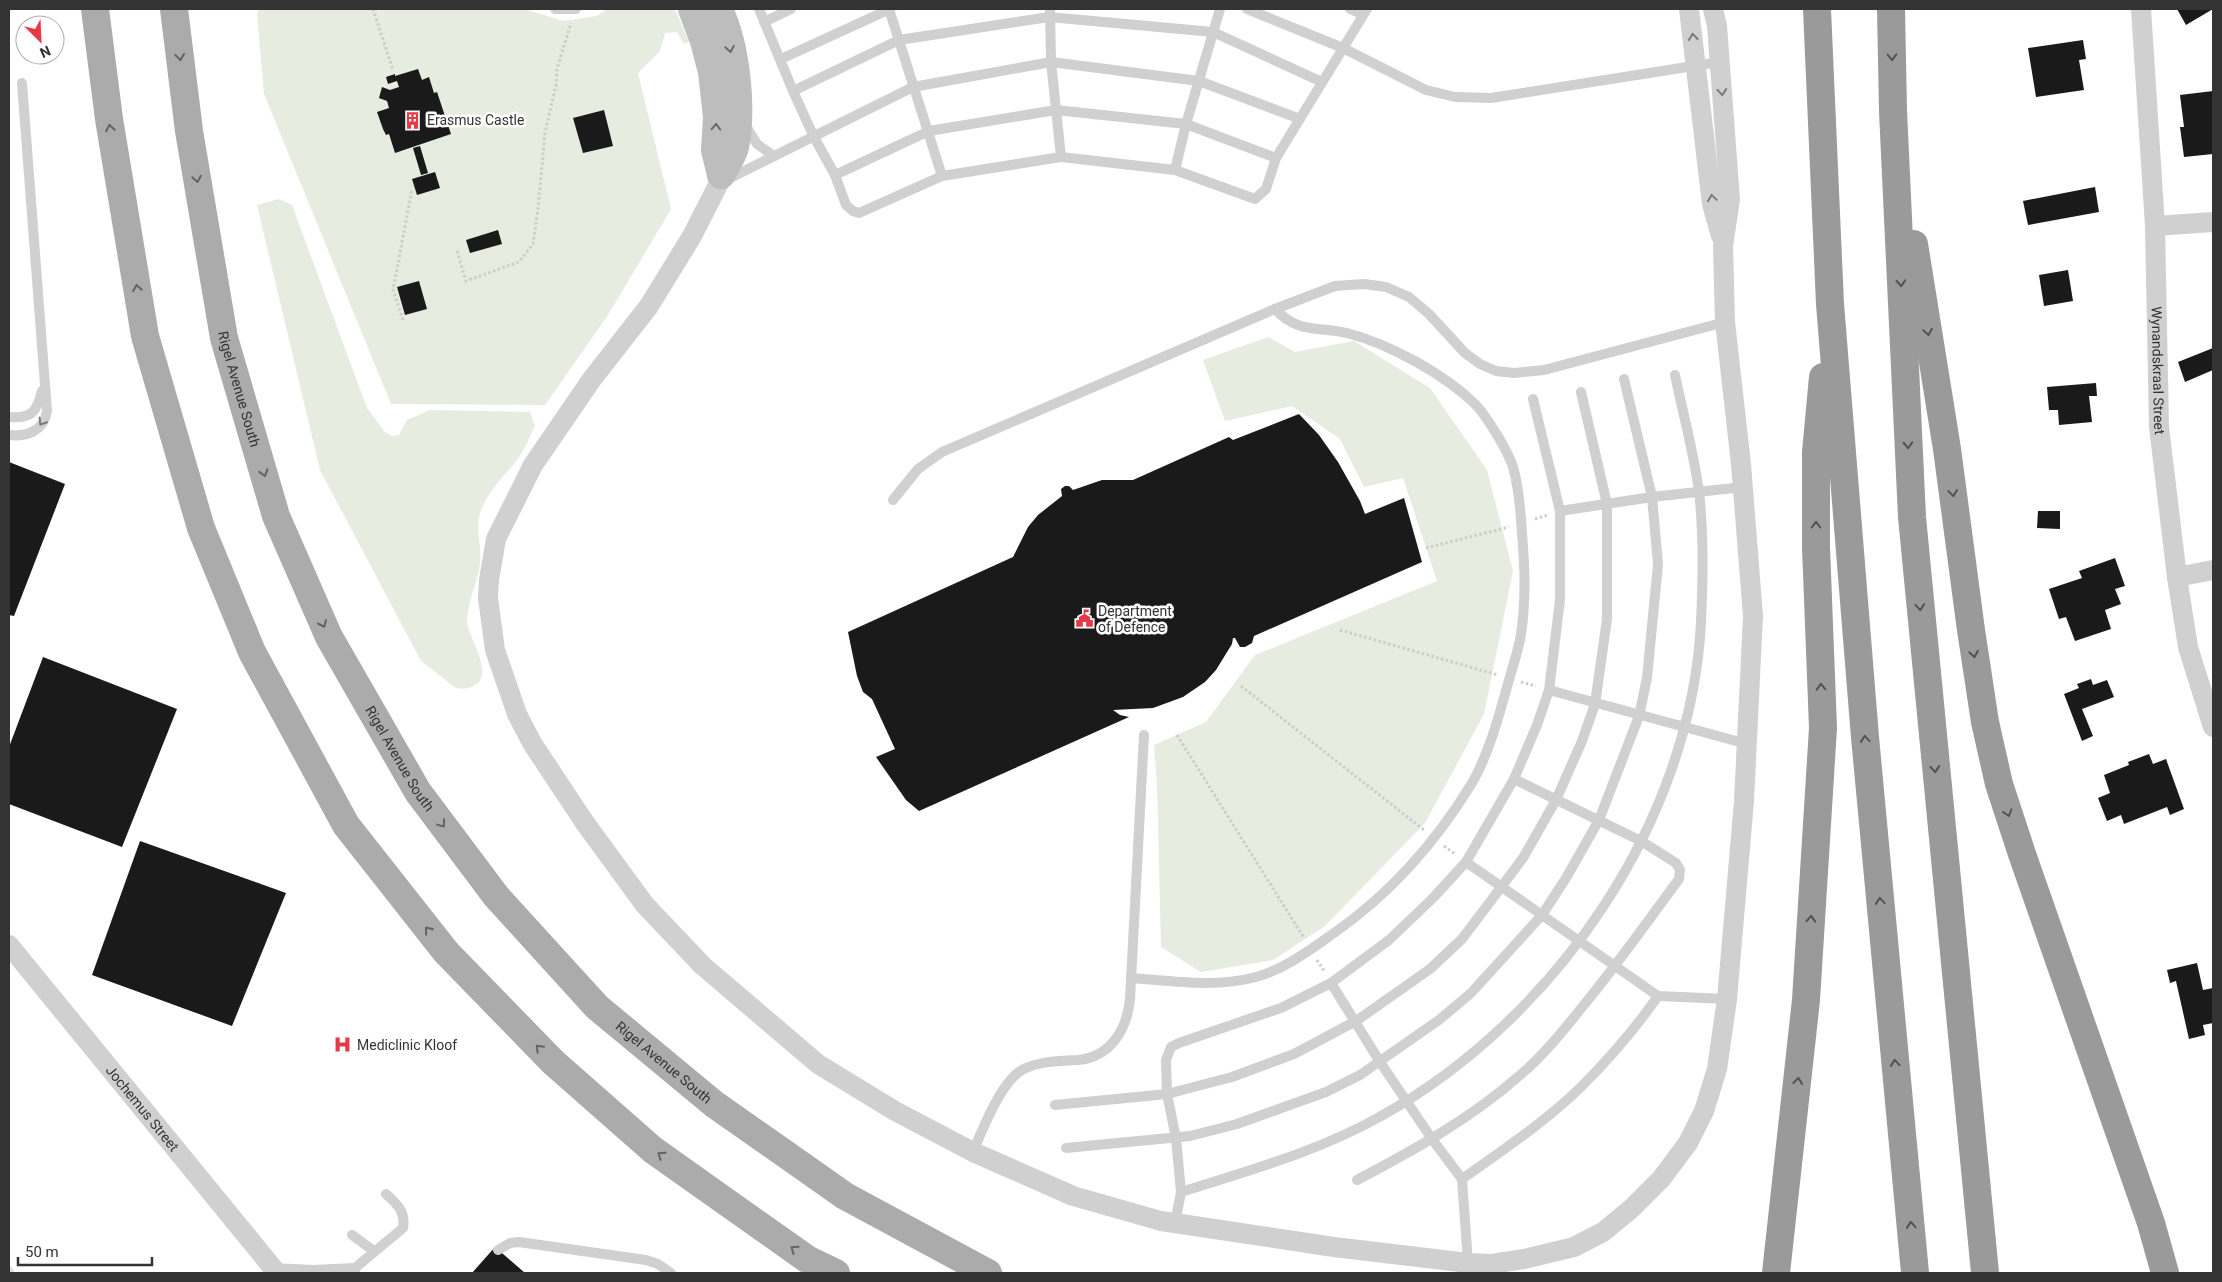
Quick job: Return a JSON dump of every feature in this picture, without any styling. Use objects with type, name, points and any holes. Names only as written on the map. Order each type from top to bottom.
[{"type":"highway","points":[[1817,9],[1830,304],[1864,737],[1915,1273]]},
{"type":"highway","points":[[1891,9],[1893,112],[1912,517],[1985,1273]]},
{"type":"highway","points":[[1893,112],[1947,449],[1985,722],[1999,784],[2151,1223],[2165,1273]]},
{"type":"highway","points":[[1772,1266],[1795,1112],[1806,1000],[1823,728],[1816,547],[1816,452],[1830,304]]},
{"type":"highway","points":[[2084,1033],[2184,1273]]},
{"type":"main road","name":"Rigel Avenue South","points":[[174,9],[189,131],[224,338],[276,516],[329,637],[418,792],[496,896],[597,1007],[714,1104],[845,1196],[988,1273]]},
{"type":"main road","points":[[94,12],[109,119],[145,336],[201,528],[252,652],[346,825],[446,952],[554,1062],[653,1150],[807,1258],[836,1273]]},
{"type":"street","points":[[692,9],[704,41],[712,72],[717,117],[715,150],[720,179]]},
{"type":"street","points":[[719,9],[728,34],[738,100],[734,149],[692,236],[649,306],[592,379],[546,445],[496,539],[488,598],[495,650],[517,714],[541,757],[584,823],[645,905],[690,953],[818,1064],[895,1111],[973,1152],[1073,1196],[1175,1223],[1334,1247],[1491,1264],[1524,1259],[1574,1246],[1603,1232],[1632,1209],[1661,1179],[1688,1142],[1704,1111],[1717,1069],[1727,999],[1747,744],[1753,616],[1743,487],[1725,322],[1723,246],[1730,199],[1713,9]]},
{"type":"street","points":[[1689,9],[1712,204],[1723,246]]},
{"type":"street","name":"Wynandskraal Street","points":[[2141,9],[2155,226],[2159,427],[2177,577],[2188,647],[2213,727]]},
{"type":"street","points":[[2155,226],[2213,222]]},
{"type":"street","points":[[2177,577],[2213,570]]},
{"type":"street","name":"Jochemus Street","points":[[9,945],[274,1270]]},
{"type":"lane","points":[[555,9],[575,9]]},
{"type":"lane","points":[[760,9],[793,91],[814,137],[835,175],[846,205],[859,213],[942,176],[1061,157],[1175,170],[1255,199],[1266,189],[1276,158],[1365,12],[1350,9]]},
{"type":"lane","points":[[764,22],[791,9]]},
{"type":"lane","points":[[780,58],[889,9],[942,176]]},
{"type":"lane","points":[[1175,170],[1186,124],[1220,9]]},
{"type":"lane","points":[[1247,9],[1343,48],[1426,90],[1455,97],[1491,98],[1696,64],[1719,62]]},
{"type":"lane","points":[[1049,13],[1051,62],[1061,157]]},
{"type":"lane","points":[[793,91],[899,40],[1049,13],[1213,32],[1322,82]]},
{"type":"lane","points":[[720,179],[814,137],[913,87],[1051,62],[1199,81],[1300,119]]},
{"type":"lane","points":[[9,435],[19,436],[35,431],[45,421],[47,411],[22,84]]},
{"type":"lane","points":[[738,100],[747,130],[757,144],[774,156]]},
{"type":"lane","points":[[835,175],[929,131],[1056,110],[1186,124],[1276,158]]},
{"type":"lane","points":[[893,500],[918,469],[942,452],[1275,309],[1335,286],[1364,284],[1386,287],[1408,297],[1429,314],[1465,353],[1480,364],[1496,370],[1514,373],[1544,370],[1725,322]]},
{"type":"lane","points":[[1131,978],[1208,983],[1256,977],[1279,968],[1311,949],[1355,918],[1420,856],[1473,782],[1497,721],[1521,634],[1524,564],[1521,524],[1513,467],[1498,438],[1476,405],[1443,380],[1400,353],[1358,336],[1333,330],[1307,328],[1285,320],[1275,309]]},
{"type":"lane","points":[[1181,1192],[1319,1147],[1380,1117],[1407,1101],[1504,1026],[1539,990],[1579,942],[1602,908],[1657,811],[1684,727],[1694,681],[1701,623],[1699,493],[1675,375]]},
{"type":"lane","points":[[1066,1148],[1176,1138],[1237,1124],[1287,1108],[1326,1092],[1360,1075],[1439,1020],[1471,993],[1542,914],[1566,878],[1599,820],[1639,716],[1647,678],[1658,564],[1652,497],[1624,379]]},
{"type":"lane","points":[[9,417],[18,418],[34,412],[38,406],[44,385]]},
{"type":"lane","points":[[1056,1105],[1167,1094],[1232,1077],[1285,1058],[1356,1021],[1430,970],[1462,939],[1502,886],[1522,858],[1556,800],[1582,741],[1595,704],[1607,619],[1607,504],[1581,392]]},
{"type":"lane","points":[[1175,1223],[1181,1192],[1176,1138],[1167,1094],[1166,1060],[1171,1047],[1178,1042],[1281,1008],[1331,983],[1389,940],[1433,898],[1466,862],[1514,779],[1537,725],[1549,690],[1560,600],[1560,511],[1533,399]]},
{"type":"lane","points":[[1560,511],[1652,497],[1743,487]]},
{"type":"lane","points":[[1549,690],[1747,744]]},
{"type":"lane","points":[[973,1152],[986,1120],[1012,1078],[1022,1070],[1052,1061],[1092,1058],[1115,1042],[1128,1014],[1144,735]]},
{"type":"lane","points":[[1357,1180],[1432,1139],[1520,1076],[1555,1041],[1615,966],[1679,879],[1680,874],[1676,863],[1641,840],[1514,779]]},
{"type":"lane","points":[[1466,862],[1658,996],[1727,999]]},
{"type":"lane","points":[[1331,983],[1380,1062],[1432,1139],[1462,1179],[1468,1263]]},
{"type":"lane","points":[[1462,1179],[1526,1133],[1580,1088],[1638,1025],[1658,996]]},
{"type":"lane","points":[[274,1270],[355,1271],[374,1251],[399,1233],[404,1221],[400,1207],[386,1194]]},
{"type":"lane","points":[[352,1235],[374,1251]]},
{"type":"lane","points":[[498,1250],[519,1242],[646,1260],[658,1264],[671,1273]]},
{"type":"path","points":[[373,9],[393,70]]},
{"type":"path","points":[[457,251],[466,280],[519,262],[533,244],[546,133],[557,69],[575,9]]},
{"type":"path","points":[[403,320],[394,290],[412,189]]},
{"type":"path","points":[[1426,548],[1521,524],[1560,511]]},
{"type":"path","points":[[1340,630],[1549,690]]},
{"type":"path","points":[[1242,686],[1466,862]]},
{"type":"path","points":[[1177,735],[1331,983]]},
{"type":"shaded area","points":[[259,9],[525,9],[563,21],[597,16],[607,9],[675,9],[689,42],[684,44],[677,32],[665,33],[660,51],[638,73],[671,209],[608,315],[545,405],[391,404],[264,94],[257,14]]},
{"type":"shaded area","points":[[279,199],[292,205],[367,408],[385,432],[392,436],[399,435],[407,420],[430,410],[530,412],[535,426],[527,443],[517,460],[487,498],[480,513],[478,531],[480,563],[467,619],[482,666],[482,675],[479,682],[471,687],[464,689],[456,688],[421,661],[320,470],[257,205]]},
{"type":"shaded area","points":[[1268,337],[1295,352],[1354,341],[1430,388],[1487,470],[1513,571],[1484,714],[1425,823],[1325,926],[1273,960],[1201,972],[1161,947],[1157,783],[1154,745],[1206,722],[1255,655],[1437,581],[1403,478],[1364,487],[1340,439],[1292,406],[1225,421],[1203,360]]},
{"type":"building","points":[[2177,9],[2213,9],[2186,25]]},
{"type":"building","points":[[2083,40],[2086,59],[2079,60],[2084,90],[2036,97],[2028,48]]},
{"type":"building","name":"Erasmus Castle","points":[[418,69],[422,80],[429,77],[434,93],[437,92],[451,134],[395,153],[389,134],[386,135],[377,112],[389,108],[387,101],[379,98],[382,87],[390,90],[399,87],[397,81],[388,84],[386,77]]},
{"type":"building","points":[[2213,91],[2213,154],[2184,157],[2180,127],[2184,127],[2180,95]]},
{"type":"building","points":[[604,110],[613,146],[583,153],[573,118]]},
{"type":"building","points":[[420,146],[428,173],[421,175],[413,148]]},
{"type":"building","points":[[435,172],[440,188],[417,195],[412,179]]},
{"type":"building","points":[[2095,187],[2099,212],[2028,225],[2023,201]]},
{"type":"building","points":[[498,230],[502,244],[470,253],[466,240]]},
{"type":"building","points":[[2068,270],[2073,301],[2044,306],[2039,275]]},
{"type":"building","points":[[419,281],[427,309],[405,315],[397,287]]},
{"type":"building","points":[[2213,348],[2213,370],[2185,382],[2178,362]]},
{"type":"building","points":[[2096,383],[2097,396],[2089,396],[2092,422],[2059,425],[2058,410],[2049,410],[2047,387]]},
{"type":"building","name":"Department of Defence","points":[[1299,414],[1319,435],[1338,462],[1360,501],[1365,514],[1404,498],[1422,562],[1254,636],[1252,643],[1245,647],[1240,647],[1235,638],[1233,638],[1232,644],[1216,670],[1205,682],[1183,697],[1153,708],[1113,710],[1120,715],[1129,717],[919,811],[906,800],[876,757],[895,749],[872,699],[863,692],[857,676],[848,632],[1013,557],[1028,527],[1038,515],[1062,496],[1061,489],[1065,486],[1069,486],[1073,490],[1102,480],[1133,480],[1229,437],[1233,440]]},
{"type":"building","points":[[9,462],[65,484],[14,616],[9,615]]},
{"type":"building","points":[[2038,511],[2060,511],[2060,529],[2037,528]]},
{"type":"building","points":[[2115,558],[2125,586],[2115,589],[2121,604],[2105,610],[2111,629],[2075,641],[2066,617],[2059,619],[2049,589],[2082,578],[2079,571]]},
{"type":"building","points":[[43,657],[177,709],[122,847],[9,804],[9,747]]},
{"type":"building","points":[[2091,679],[2093,685],[2107,680],[2114,697],[2082,709],[2093,736],[2082,741],[2064,694],[2079,688],[2077,684]]},
{"type":"building","points":[[2149,754],[2153,764],[2166,759],[2184,809],[2170,815],[2167,807],[2124,824],[2121,815],[2107,821],[2098,798],[2110,793],[2104,775],[2129,765],[2128,762]]},
{"type":"building","points":[[140,841],[286,893],[232,1026],[92,975]]},
{"type":"building","points":[[2197,963],[2203,990],[2213,988],[2213,1023],[2203,1025],[2205,1035],[2189,1039],[2176,981],[2170,983],[2167,970]]},
{"type":"building","points":[[495,1247],[525,1273],[472,1273]]},
{"type":"waterway","points":[[9,1269],[12,1273]]},
{"type":"place","name":"Erasmus Castle","points":[[413,120]]},
{"type":"place","name":"Department of Defence","points":[[1084,619]]},
{"type":"place","name":"Mediclinic Kloof","points":[[343,1045]]}]
